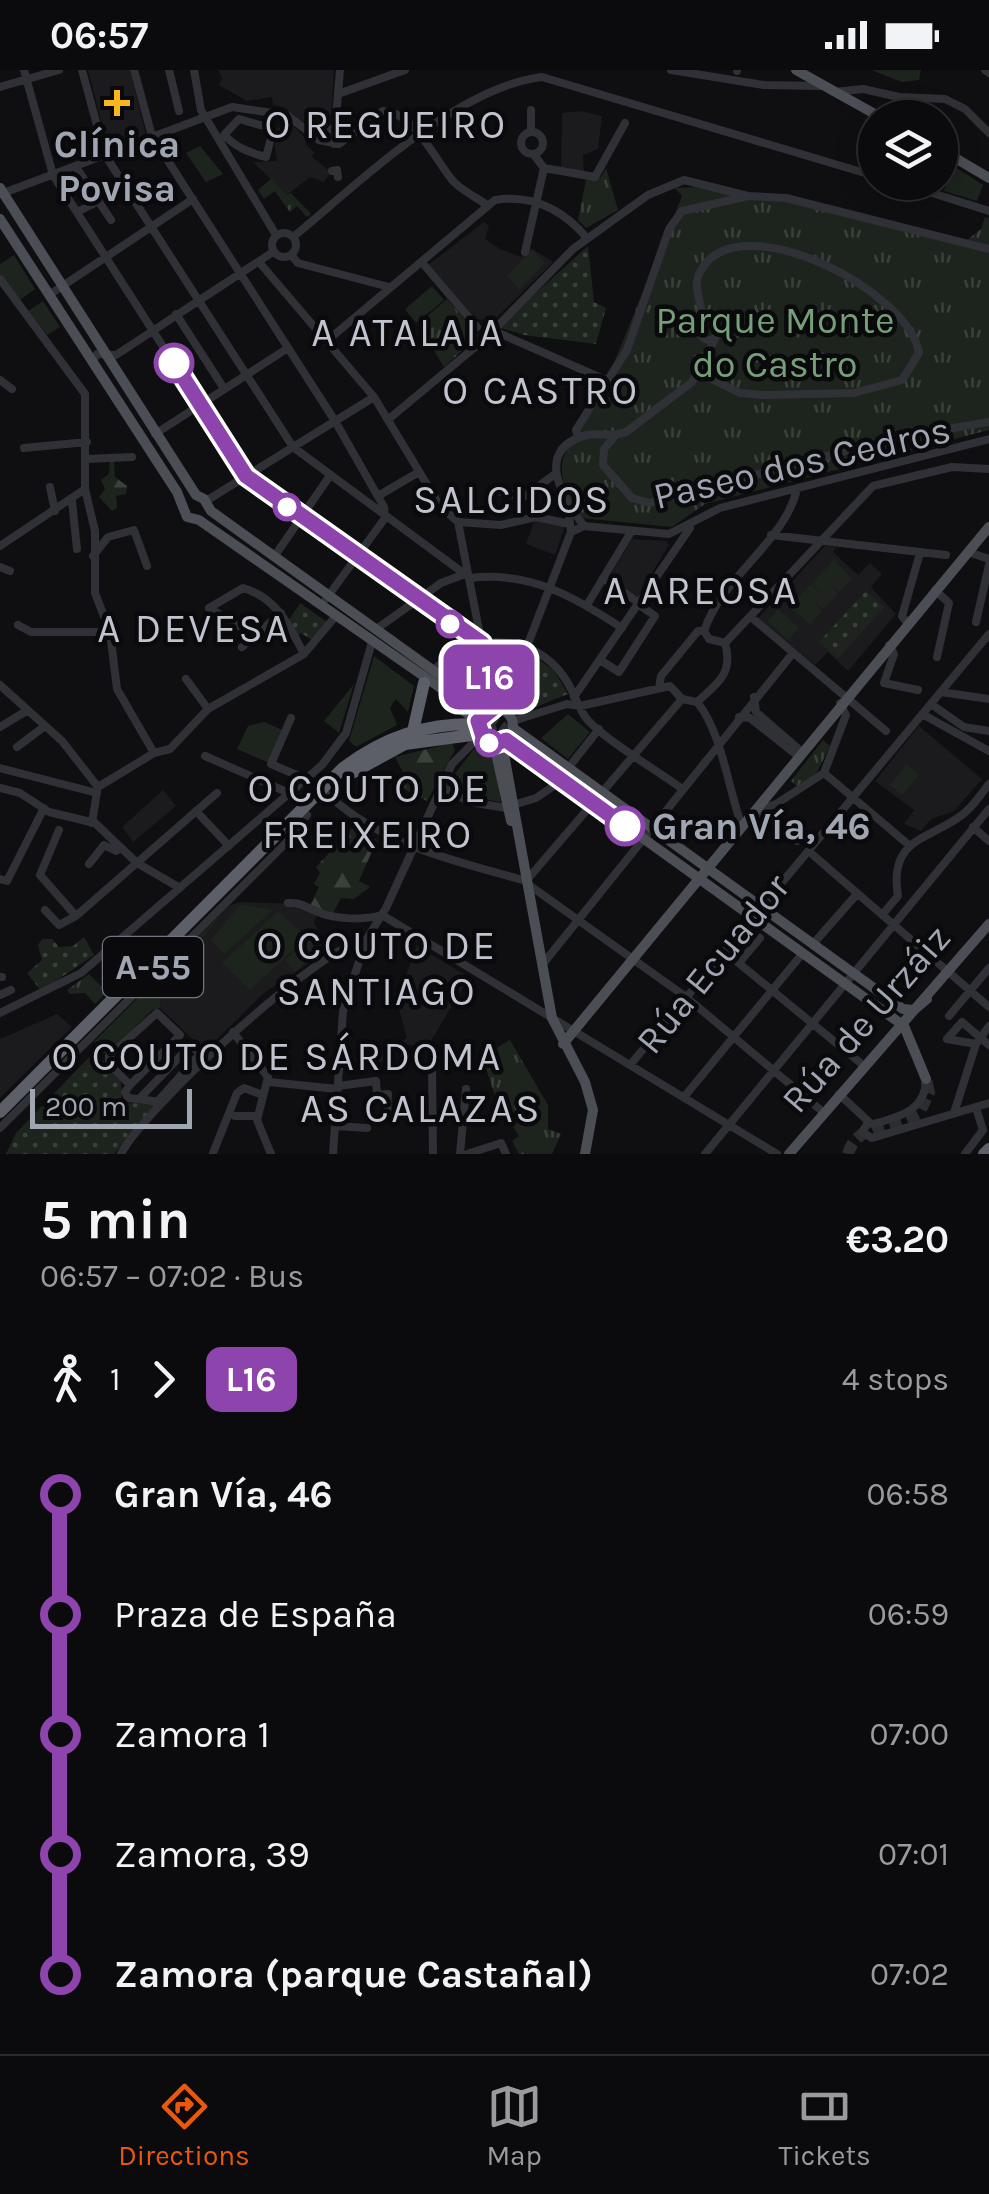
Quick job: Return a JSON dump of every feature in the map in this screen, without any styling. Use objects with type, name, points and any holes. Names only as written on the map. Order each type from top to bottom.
[{"type":"highway","points":[[413,731],[424,684]]},
{"type":"highway","name":"A-55","points":[[7,1113],[362,753],[413,731],[478,728]]},
{"type":"highway","name":"A-55","points":[[0,1120],[304,813],[358,767],[395,748],[478,728]]},
{"type":"main road","points":[[796,70],[858,105]]},
{"type":"main road","points":[[958,160],[989,178]]},
{"type":"main road","points":[[1,192],[155,434],[203,501],[274,556],[324,601],[335,617],[376,636],[495,709],[592,802],[900,1023],[910,1034],[926,1079]]},
{"type":"main road","points":[[0,219],[183,504],[187,517],[199,520],[324,601],[459,698]]},
{"type":"main road","points":[[183,504],[203,501]]},
{"type":"main road","points":[[199,520],[203,501]]},
{"type":"main road","points":[[563,1044],[889,645],[905,620],[989,527]]},
{"type":"main road","points":[[376,636],[424,684],[478,728],[604,795],[902,1010],[914,1010],[927,999]]},
{"type":"main road","points":[[478,728],[495,709]]},
{"type":"main road","points":[[513,725],[501,742],[509,806],[552,1018],[585,1082],[593,1110],[585,1154]]},
{"type":"main road","points":[[527,747],[569,777]]},
{"type":"main road","name":"Rúa de Urzáiz","points":[[789,1154],[862,1065],[927,999],[989,924]]},
{"type":"street","points":[[0,87],[26,75],[59,70]]},
{"type":"street","points":[[82,70],[105,154],[292,447],[467,576]]},
{"type":"street","points":[[134,70],[152,136],[335,422],[379,498],[385,518]]},
{"type":"street","points":[[168,70],[179,111]]},
{"type":"street","points":[[92,362],[94,356],[116,354],[273,252],[276,235],[204,116],[194,70]]},
{"type":"street","points":[[334,144],[340,70]]},
{"type":"street","points":[[338,94],[405,70]]},
{"type":"street","points":[[671,70],[764,86],[822,86]]},
{"type":"street","points":[[26,75],[52,175],[246,476],[482,643]]},
{"type":"street","points":[[276,235],[293,237],[420,136],[488,92],[542,77],[858,171]]},
{"type":"street","points":[[834,92],[864,88],[899,98],[945,99],[965,109],[989,133]]},
{"type":"street","points":[[191,121],[199,104]]},
{"type":"street","points":[[1,192],[232,106],[292,116],[334,144],[346,143],[388,111],[401,116],[459,187],[486,205]]},
{"type":"street","points":[[531,110],[531,132],[520,145],[544,168],[595,177],[625,122]]},
{"type":"street","points":[[240,119],[270,132],[266,157],[237,149],[224,136],[240,119]]},
{"type":"street","points":[[305,128],[335,129]]},
{"type":"street","points":[[531,132],[543,140],[542,148],[534,155]]},
{"type":"street","points":[[525,252],[544,168]]},
{"type":"street","points":[[78,170],[93,211],[112,220]]},
{"type":"street","points":[[390,418],[588,238],[648,196],[677,181],[748,196],[807,202],[989,249]]},
{"type":"street","points":[[578,438],[576,430],[638,326],[656,263],[677,216],[694,205],[748,196]]},
{"type":"street","points":[[328,340],[486,205],[507,198],[536,202],[570,219],[588,238]]},
{"type":"street","points":[[49,295],[193,199]]},
{"type":"street","points":[[954,200],[989,211]]},
{"type":"street","points":[[291,255],[296,246],[293,237]]},
{"type":"street","points":[[774,244],[881,298],[906,322],[919,353],[902,380],[849,394],[740,393],[701,370],[704,338],[696,282],[705,265],[720,251],[774,244]]},
{"type":"street","points":[[273,252],[280,257],[291,255]]},
{"type":"street","points":[[291,255],[298,263],[366,284],[390,287]]},
{"type":"street","points":[[258,262],[374,397],[440,506],[458,522],[495,709]]},
{"type":"street","points":[[425,266],[474,324],[492,326],[608,382]]},
{"type":"street","points":[[0,279],[81,385],[88,412],[85,489],[94,531],[95,593],[110,632],[117,690],[154,753]]},
{"type":"street","points":[[366,284],[379,298]]},
{"type":"street","points":[[176,314],[223,388]]},
{"type":"street","points":[[498,491],[524,497],[555,474],[562,455],[578,438],[598,433],[614,437],[626,432],[701,370],[715,339],[716,324],[702,325]]},
{"type":"street","points":[[704,338],[715,339]]},
{"type":"street","points":[[155,434],[288,348]]},
{"type":"street","points":[[0,380],[12,389]]},
{"type":"street","points":[[203,501],[374,397]]},
{"type":"street","name":"Paseo dos Cedros","points":[[614,437],[604,449],[604,465],[632,498],[649,503],[894,438],[989,422]]},
{"type":"street","points":[[458,522],[501,524],[536,517],[570,528],[669,534],[720,508],[989,439]]},
{"type":"street","points":[[24,448],[87,442]]},
{"type":"street","points":[[86,460],[132,457]]},
{"type":"street","points":[[725,643],[873,486],[952,467],[989,469]]},
{"type":"street","points":[[879,468],[880,484]]},
{"type":"street","points":[[370,507],[420,472]]},
{"type":"street","points":[[555,474],[568,504],[584,526]]},
{"type":"street","points":[[274,556],[329,477]]},
{"type":"street","points":[[50,488],[54,511]]},
{"type":"street","points":[[725,643],[708,639],[704,630],[722,590],[770,535],[792,504],[796,488]]},
{"type":"street","points":[[0,546],[72,502],[85,489]]},
{"type":"street","points":[[72,502],[76,549]]},
{"type":"street","points":[[495,709],[527,647],[550,586],[570,528],[568,504]]},
{"type":"street","points":[[324,601],[385,518]]},
{"type":"street","points":[[513,725],[567,704],[576,696],[692,524]]},
{"type":"street","points":[[93,556],[108,537],[134,530],[147,566]]},
{"type":"street","points":[[586,606],[630,532]]},
{"type":"street","points":[[669,534],[677,549]]},
{"type":"street","points":[[770,535],[946,555]]},
{"type":"street","points":[[968,552],[989,562],[976,622]]},
{"type":"street","points":[[905,620],[920,553]]},
{"type":"street","points":[[0,567],[10,572]]},
{"type":"street","points":[[0,1013],[74,977],[306,778],[342,740],[376,636],[415,599],[467,576],[523,578],[550,586],[622,628]]},
{"type":"street","points":[[600,660],[619,672],[655,616],[603,578]]},
{"type":"street","points":[[241,627],[209,608],[243,588],[268,598],[304,654]]},
{"type":"street","points":[[936,590],[949,603],[938,657]]},
{"type":"street","points":[[242,647],[280,613]]},
{"type":"street","points":[[92,822],[98,790],[154,753],[170,749],[208,708],[304,654],[335,617]]},
{"type":"street","points":[[751,617],[843,700],[886,731]]},
{"type":"street","points":[[18,625],[31,632],[110,632]]},
{"type":"street","points":[[659,688],[661,676],[698,631],[704,630]]},
{"type":"street","name":"Rúa Ecuador","points":[[630,1065],[989,634]]},
{"type":"street","points":[[434,670],[460,650],[482,643],[527,647],[555,666],[599,729],[681,788]]},
{"type":"street","points":[[697,702],[725,676],[729,662],[725,643]]},
{"type":"street","points":[[889,645],[894,654],[884,683],[918,690]]},
{"type":"street","points":[[541,966],[743,707],[793,653]]},
{"type":"street","points":[[186,679],[208,708]]},
{"type":"street","points":[[567,704],[580,706],[672,686],[682,699],[697,702]]},
{"type":"street","points":[[1,688],[45,726],[98,790]]},
{"type":"street","points":[[941,692],[989,699]]},
{"type":"street","points":[[754,697],[756,712],[800,754]]},
{"type":"street","points":[[526,881],[592,802],[604,795],[682,699]]},
{"type":"street","points":[[754,811],[776,804],[824,772],[846,714],[843,700]]},
{"type":"street","points":[[697,702],[716,745],[742,826]]},
{"type":"street","points":[[931,704],[964,727],[989,731]]},
{"type":"street","points":[[0,727],[28,710]]},
{"type":"street","points":[[922,714],[989,751]]},
{"type":"street","points":[[735,720],[748,717],[800,754]]},
{"type":"street","points":[[291,718],[272,764],[306,778]]},
{"type":"street","points":[[17,747],[45,726]]},
{"type":"street","points":[[333,1154],[343,1011],[366,940],[382,915],[440,786],[478,728]]},
{"type":"street","points":[[440,786],[470,802],[509,806],[536,798],[569,777],[599,729]]},
{"type":"street","points":[[205,756],[289,793]]},
{"type":"street","points":[[0,768],[98,790]]},
{"type":"street","points":[[824,772],[910,846]]},
{"type":"street","points":[[882,915],[898,896],[896,878],[910,846],[961,816],[989,784]]},
{"type":"street","points":[[0,788],[26,796],[44,808],[92,822],[137,863],[180,888]]},
{"type":"street","points":[[45,910],[59,925],[76,915],[217,793]]},
{"type":"street","points":[[328,795],[359,822],[411,848],[526,881],[686,997],[823,1112]]},
{"type":"street","points":[[0,879],[7,881],[44,808]]},
{"type":"street","points":[[704,1154],[814,1026],[989,809]]},
{"type":"street","points":[[196,811],[228,846]]},
{"type":"street","points":[[754,811],[797,841]]},
{"type":"street","points":[[0,1104],[289,814],[304,813]]},
{"type":"street","points":[[974,828],[989,840]]},
{"type":"street","points":[[59,830],[40,874],[76,915]]},
{"type":"street","points":[[89,864],[104,845],[116,851],[120,848]]},
{"type":"street","points":[[813,855],[989,1007]]},
{"type":"street","points":[[813,944],[858,894]]},
{"type":"street","points":[[288,903],[300,903],[327,915],[382,915],[776,1154]]},
{"type":"street","points":[[739,963],[760,938]]},
{"type":"street","points":[[162,1102],[233,1032],[288,986],[343,948],[366,940]]},
{"type":"street","points":[[724,951],[862,1065]]},
{"type":"street","points":[[684,1098],[802,954]]},
{"type":"street","points":[[949,1016],[989,968]]},
{"type":"street","points":[[0,995],[11,990]]},
{"type":"street","points":[[536,1008],[546,992]]},
{"type":"street","points":[[130,1085],[108,1064],[109,1056],[152,1014],[160,1015],[180,1034],[130,1085],[125,1096],[162,1102]]},
{"type":"street","points":[[978,1040],[962,1022],[947,1039],[978,1040],[989,1045]]},
{"type":"street","points":[[954,1114],[978,1040],[989,1026]]},
{"type":"street","points":[[233,1032],[266,1072],[268,1082],[257,1116],[271,1154]]},
{"type":"street","points":[[121,1154],[200,1054],[190,1045],[139,1098]]},
{"type":"street","points":[[432,1070],[433,1154]]},
{"type":"street","points":[[870,1123],[916,1107],[924,1095],[926,1079]]},
{"type":"street","points":[[268,1082],[337,1087],[376,1081],[376,1095],[388,1094],[388,1117]]},
{"type":"street","points":[[213,1153],[238,1093],[244,1088],[263,1095]]},
{"type":"street","points":[[466,1090],[469,1154],[501,1143],[506,1154]]},
{"type":"street","points":[[839,1094],[878,1130],[874,1137],[989,1103]]},
{"type":"street","points":[[966,1154],[982,1130],[976,1108]]},
{"type":"street","points":[[0,1128],[7,1113]]},
{"type":"street","points":[[235,1116],[257,1116]]},
{"type":"street","points":[[335,1126],[367,1128]]},
{"type":"shaded area","name":"Clínica Povisa","points":[[88,70],[130,70],[146,135],[108,147]]},
{"type":"shaded area","points":[[218,70],[334,70],[331,121],[303,122],[284,107],[273,105],[272,97],[247,101],[219,85],[222,78]]},
{"type":"shaded area","points":[[580,111],[602,116],[598,149],[583,155],[584,173],[561,169],[562,113]]},
{"type":"shaded area","points":[[288,120],[308,141],[305,144],[314,152],[312,157],[331,172],[324,182],[310,177],[287,195],[253,162],[277,161],[273,132]]},
{"type":"shaded area","points":[[484,222],[489,226],[485,239],[500,249],[521,257],[531,248],[553,262],[494,320],[474,319],[428,265]]},
{"type":"shaded area","points":[[535,519],[565,526],[555,555],[526,544]]},
{"type":"shaded area","points":[[632,539],[666,541],[669,545],[636,599],[608,579]]},
{"type":"shaded area","points":[[825,546],[836,547],[833,552],[858,575],[870,563],[882,574],[871,587],[896,614],[848,671],[828,652],[815,665],[758,618]]},
{"type":"shaded area","points":[[919,726],[982,779],[954,811],[931,819],[921,831],[904,824],[914,810],[875,781]]},
{"type":"shaded area","points":[[163,790],[176,806],[133,842],[122,827]]},
{"type":"shaded area","points":[[298,904],[317,913],[314,923],[330,949],[264,993],[205,1051],[160,1008],[161,988],[230,905]]},
{"type":"shaded area","points":[[417,946],[469,977],[428,1046],[407,1045],[380,1062],[346,1060],[373,1056],[407,1038],[394,992],[400,991]]},
{"type":"shaded area","points":[[57,1014],[72,1027],[0,1098],[0,1039]]},
{"type":"green space","points":[[871,70],[921,70],[919,80],[902,82]]},
{"type":"green space","points":[[200,146],[223,174],[206,182],[186,153]]},
{"type":"green space","points":[[606,168],[618,210],[586,228],[578,220],[586,180],[601,177]]},
{"type":"green space","points":[[958,169],[983,185],[977,201],[958,195]]},
{"type":"green space","points":[[271,179],[311,214],[307,217],[297,206],[290,212],[275,191],[264,199],[258,190]]},
{"type":"green space","name":"Parque Monte do Castro","points":[[699,187],[793,203],[961,245],[981,229],[985,217],[989,218],[989,430],[705,504],[672,527],[582,518],[563,482],[564,455],[603,397],[615,398],[622,378],[611,370],[682,196],[675,188]]},
{"type":"green space","points":[[588,246],[594,302],[606,308],[596,344],[524,335],[498,327]]},
{"type":"green space","points":[[532,250],[545,263],[520,289],[507,276]]},
{"type":"green space","points":[[14,255],[35,289],[20,300],[0,274],[0,264]]},
{"type":"green space","points":[[432,286],[444,300],[416,323],[405,309]]},
{"type":"green space","points":[[447,299],[479,336],[444,367],[418,324]]},
{"type":"green space","points":[[43,301],[60,327],[47,335],[28,311]]},
{"type":"green space","points":[[110,459],[114,460],[115,477],[127,486],[126,494],[116,496],[117,508],[112,511],[99,497],[105,489],[101,480],[109,474]]},
{"type":"green space","points":[[834,560],[852,579],[839,592],[831,585],[838,594],[824,609],[814,603],[822,611],[810,624],[789,607],[811,584],[823,595],[812,583]]},
{"type":"green space","points":[[866,591],[884,607],[838,659],[819,642]]},
{"type":"green space","points":[[300,603],[327,622],[313,641],[301,633],[298,636],[289,620]]},
{"type":"green space","points":[[778,609],[799,628],[788,640],[767,621]]},
{"type":"green space","points":[[533,655],[554,671],[568,694],[526,711],[514,698]]},
{"type":"green space","points":[[374,656],[414,686],[408,712],[396,699],[390,708],[397,725],[356,747],[349,741]]},
{"type":"green space","points":[[354,684],[339,733],[324,721]]},
{"type":"green space","points":[[568,714],[590,732],[568,759],[541,738]]},
{"type":"green space","points":[[264,722],[283,730],[269,763],[237,749],[248,726]]},
{"type":"green space","points":[[823,740],[830,746],[816,774],[797,786],[791,781]]},
{"type":"green space","points":[[452,743],[455,750],[427,801],[398,786],[404,774],[395,757]]},
{"type":"green space","points":[[474,749],[494,758],[501,802],[470,797],[448,783]]},
{"type":"green space","points":[[907,764],[919,775],[902,795],[890,785]]},
{"type":"green space","points":[[353,827],[377,840],[359,881],[370,887],[354,899],[341,898],[333,913],[310,905],[319,887],[314,884],[320,873],[316,867]]},
{"type":"green space","points":[[230,905],[161,988],[160,1008],[152,1010],[107,1055],[94,1042]]},
{"type":"green space","points":[[240,905],[273,910],[224,954],[211,940]]},
{"type":"green space","points":[[278,911],[307,937],[250,990],[222,963]]},
{"type":"green space","points":[[84,937],[94,955],[41,991],[27,973],[42,960],[38,945],[42,939],[52,939],[59,947],[73,946]]},
{"type":"green space","points":[[309,938],[320,950],[295,972],[285,960]]},
{"type":"green space","points":[[89,974],[107,992],[95,1004],[85,993],[70,994],[67,990]]},
{"type":"green space","points":[[510,1040],[548,1105],[548,1129],[561,1134],[552,1154],[519,1154],[512,1141],[519,1136],[496,1099],[482,1056]]},
{"type":"green space","points":[[95,1051],[121,1082],[122,1103],[159,1104],[114,1154],[6,1154],[16,1133]]},
{"type":"tunnel","points":[[477,708],[520,739]]},
{"type":"tunnel","points":[[489,722],[499,749]]},
{"type":"tunnel","points":[[848,1154],[859,1136],[919,1113],[929,1093],[926,1079]]},
{"type":"bus line","name":"L16","points":[[174,363],[246,476],[406,594],[482,643],[494,708],[487,709],[478,721],[477,729],[484,740],[494,744],[506,740],[625,826]]},
{"type":"place","name":"Clínica Povisa","points":[[117,103]]},
{"type":"place","name":"Gran Vía, 46","points":[[625,826]]},
{"type":"district","name":"O REGUEIRO","points":[[386,124]]},
{"type":"district","name":"A ATALAIA","points":[[408,332]]},
{"type":"district","name":"O CASTRO","points":[[541,390]]},
{"type":"district","name":"SALCIDOS","points":[[512,499]]},
{"type":"district","name":"A AREOSA","points":[[701,590]]},
{"type":"district","name":"A DEVESA","points":[[194,628]]},
{"type":"district","name":"O COUTO DE FREIXEIRO","points":[[368,811]]},
{"type":"district","name":"O COUTO DE SANTIAGO","points":[[377,968]]},
{"type":"district","name":"O COUTO DE SÁRDOMA","points":[[277,1056]]},
{"type":"district","name":"AS CALAZAS","points":[[421,1108]]}]
